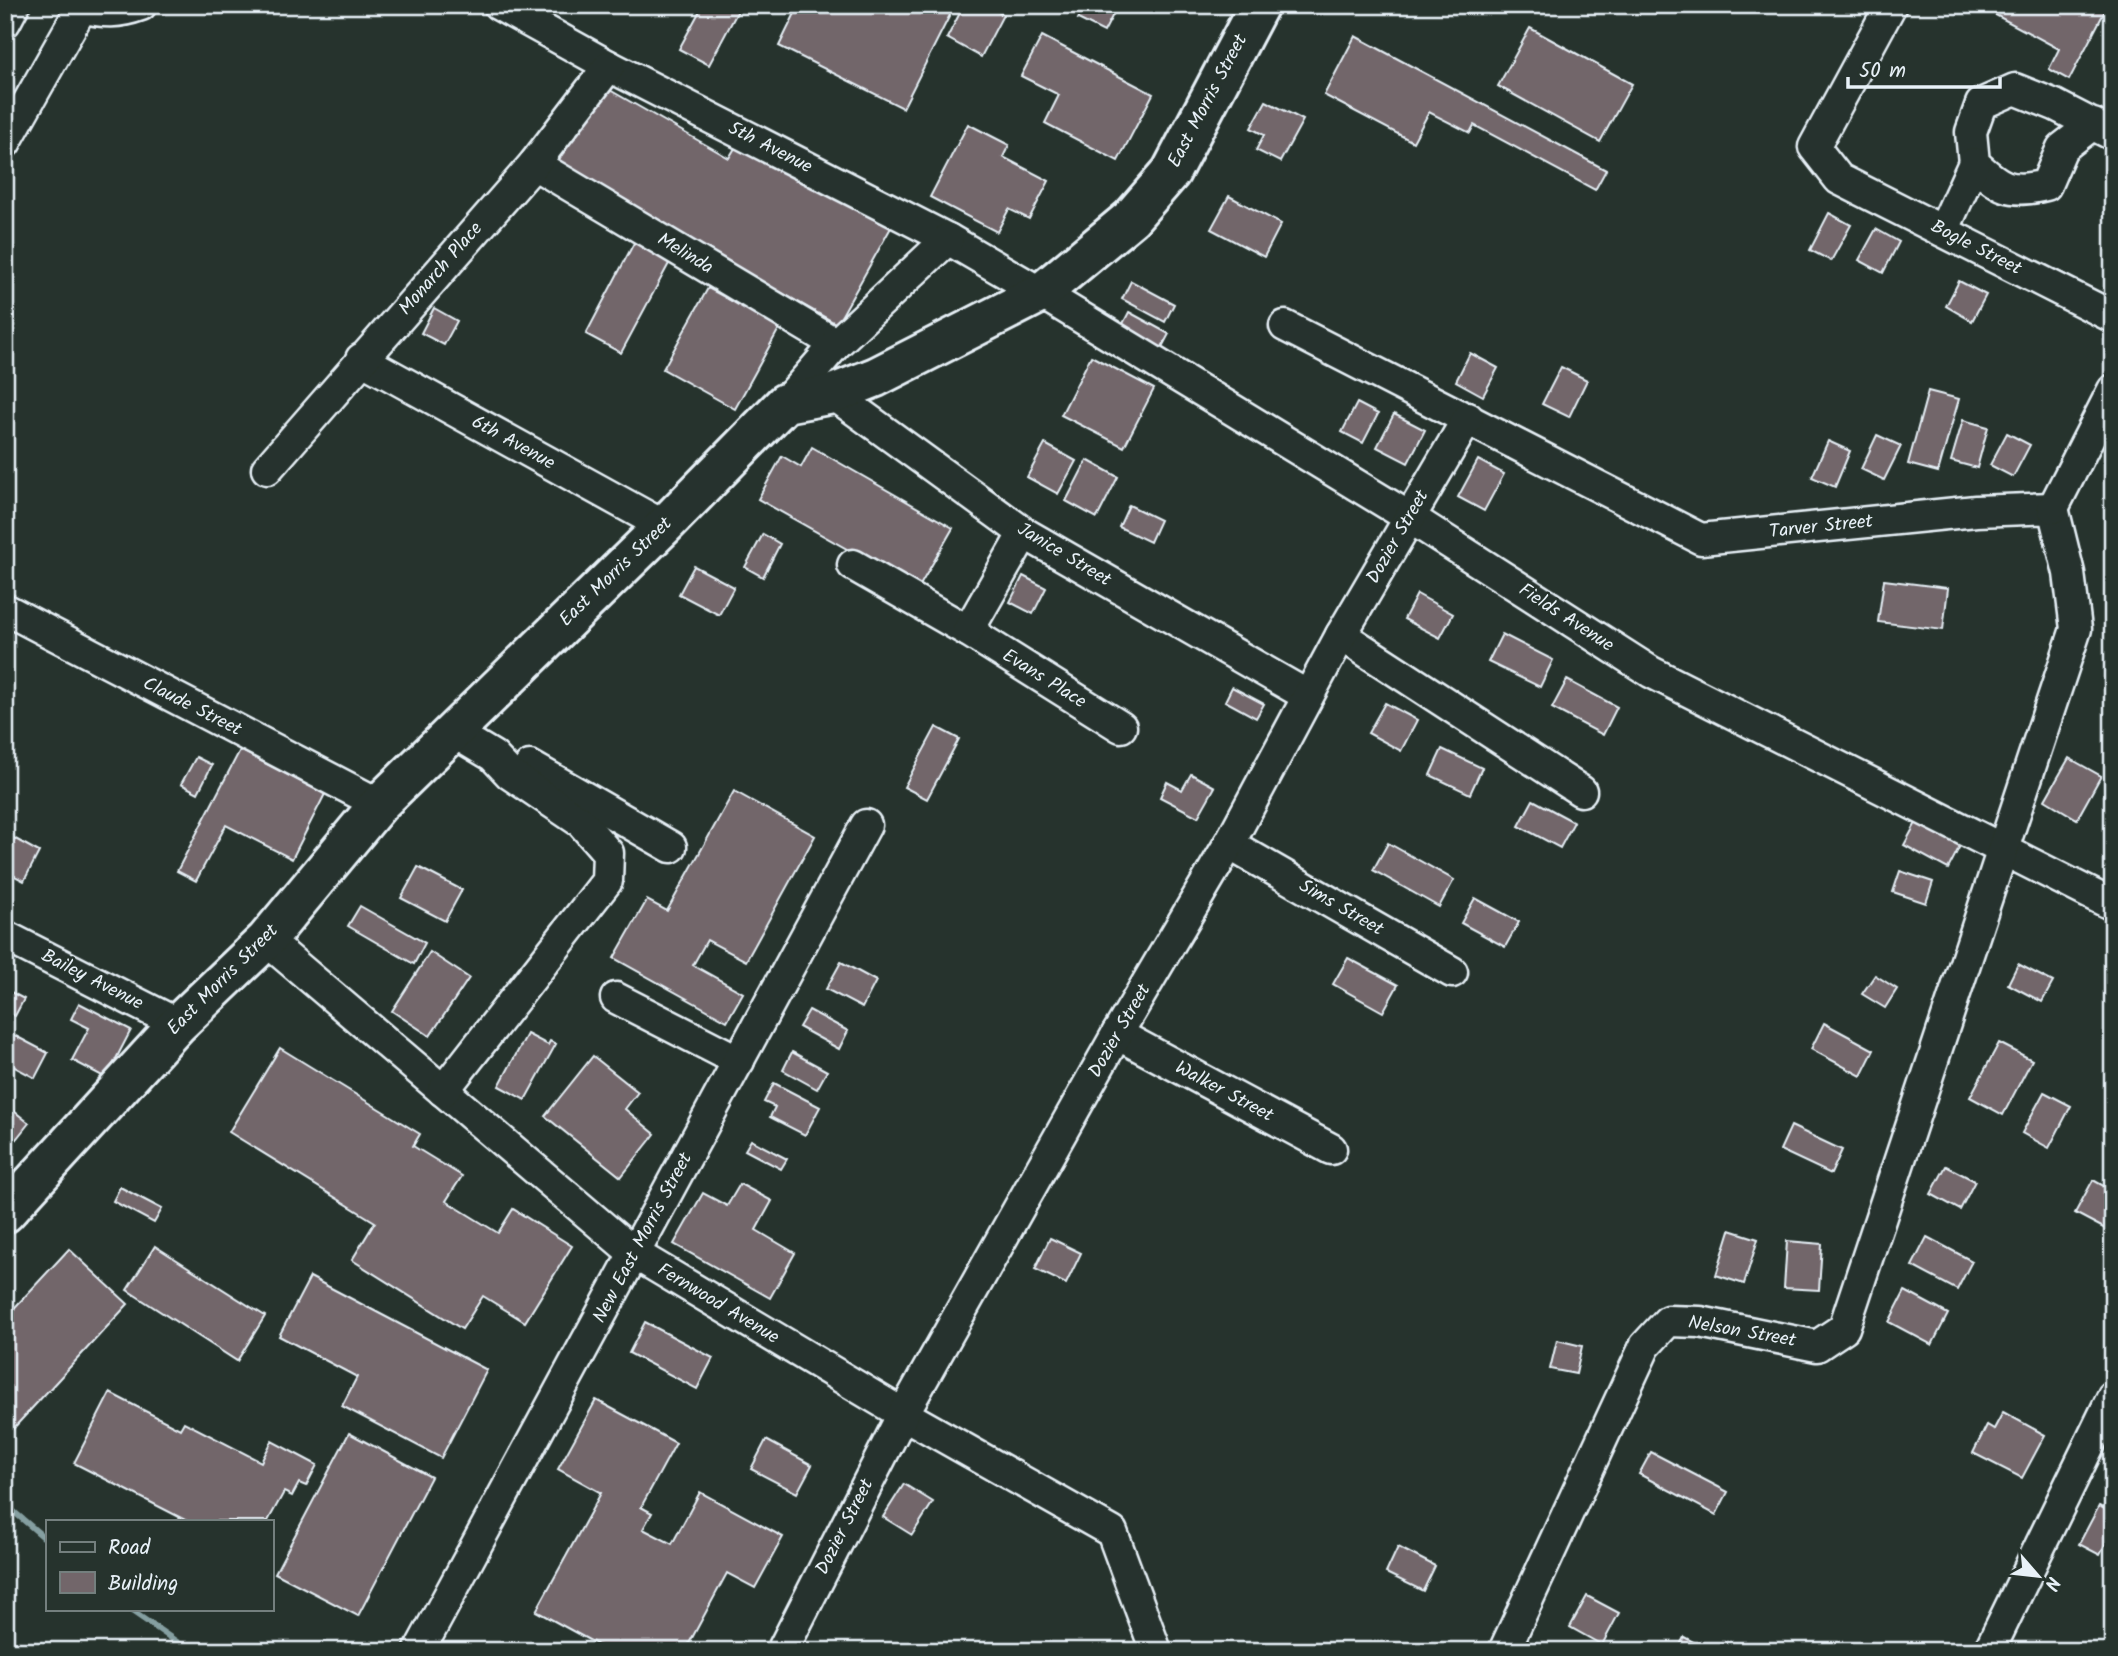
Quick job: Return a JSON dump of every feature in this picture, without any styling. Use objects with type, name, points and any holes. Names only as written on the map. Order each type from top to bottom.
[{"type":"main road","name":"East Morris Street","points":[[5,1213],[178,1024],[266,940],[379,804],[664,526],[785,403],[833,394],[876,377],[1041,293],[1132,218],[1171,172],[1259,5]]},
{"type":"street","points":[[5,22],[14,5]]},
{"type":"street","points":[[5,143],[81,6],[101,13],[123,12],[141,5]]},
{"type":"street","name":"5th Avenue","points":[[499,5],[609,66],[948,239],[1041,293]]},
{"type":"street","name":"Bogle Street","points":[[1891,5],[1814,147],[1839,179],[2113,317]]},
{"type":"street","name":"Monarch Place","points":[[267,469],[534,164],[609,66]]},
{"type":"street","points":[[1943,231],[1974,163],[1971,132],[1981,104],[2015,89],[2055,105],[2103,130]]},
{"type":"street","points":[[1974,163],[1997,184],[2025,190],[2046,185],[2062,148],[2103,130]]},
{"type":"street","name":"Melinda","points":[[534,164],[836,344]]},
{"type":"street","points":[[785,403],[836,344],[948,239]]},
{"type":"street","name":"Fields Avenue","points":[[1041,293],[1409,517],[1651,672],[2113,905]]},
{"type":"street","name":"Tarver Street","points":[[1285,326],[1701,539],[1976,511],[2053,508]]},
{"type":"street","name":"6th Avenue","points":[[361,359],[664,526]]},
{"type":"street","points":[[2002,849],[2076,629],[2069,573],[2053,508],[2113,390]]},
{"type":"street","name":"Janice Street","points":[[833,394],[1024,533],[1308,696]]},
{"type":"street","name":"Dozier Street","points":[[782,1651],[903,1414],[1117,1034],[1229,844],[1341,635],[1468,418]]},
{"type":"street","points":[[968,631],[1024,533]]},
{"type":"street","name":"Evans Place","points":[[853,565],[968,631],[1121,727]]},
{"type":"street","name":"Claude Street","points":[[5,609],[379,804]]},
{"type":"street","points":[[1341,635],[1581,791]]},
{"type":"street","points":[[443,1091],[607,881],[608,853],[580,822],[510,774],[493,756],[453,732]]},
{"type":"street","points":[[493,756],[509,755],[671,847]]},
{"type":"street","name":"New East Morris Street","points":[[419,1651],[866,825]]},
{"type":"street","name":"Sims Street","points":[[1229,844],[1452,972]]},
{"type":"street","name":"Nelson Street","points":[[1504,1651],[1645,1346],[1668,1321],[1700,1322],[1816,1346],[1844,1328],[2002,849]]},
{"type":"street","name":"Bailey Avenue","points":[[5,936],[178,1024]]},
{"type":"street","name":"Fernwood Avenue","points":[[266,940],[635,1254],[903,1414],[1112,1532],[1156,1651]]},
{"type":"street","points":[[616,998],[739,1061]]},
{"type":"street","name":"Walker Street","points":[[1117,1034],[1331,1149]]},
{"type":"street","points":[[1989,1651],[2113,1396]]},
{"type":"building","points":[[703,5],[741,5],[709,65],[679,49]]},
{"type":"building","points":[[799,5],[955,5],[903,108],[779,46]]},
{"type":"building","points":[[964,5],[986,5],[1003,15],[981,57],[947,38]]},
{"type":"building","points":[[1086,5],[1118,5],[1104,32],[1078,19]]},
{"type":"building","points":[[1977,5],[2108,5],[2069,80],[2049,69],[2059,49]]},
{"type":"building","points":[[1530,28],[1632,84],[1600,142],[1498,86]]},
{"type":"building","points":[[1042,36],[1153,94],[1118,161],[1045,123],[1059,95],[1021,76]]},
{"type":"building","points":[[1355,36],[1606,170],[1595,190],[1474,125],[1470,133],[1429,112],[1413,142],[1324,95]]},
{"type":"building","points":[[601,85],[729,158],[741,138],[893,224],[837,324],[556,165]]},
{"type":"building","points":[[1266,101],[1303,120],[1280,162],[1256,150],[1264,135],[1251,128]]},
{"type":"building","points":[[968,124],[1009,145],[1003,157],[1049,181],[1029,219],[1009,209],[997,232],[930,197]]},
{"type":"building","points":[[1229,196],[1281,224],[1264,257],[1211,229]]},
{"type":"building","points":[[1829,213],[1851,225],[1831,261],[1810,250]]},
{"type":"building","points":[[1876,229],[1899,242],[1883,273],[1859,260]]},
{"type":"building","points":[[636,239],[672,258],[621,353],[586,334]]},
{"type":"building","points":[[1131,281],[1174,304],[1165,322],[1122,299]]},
{"type":"building","points":[[1959,281],[1986,295],[1972,321],[1946,306]]},
{"type":"building","points":[[708,288],[780,327],[735,409],[663,369]]},
{"type":"building","points":[[434,308],[457,321],[444,345],[421,333]]},
{"type":"building","points":[[1129,312],[1169,334],[1153,364],[1113,343]]},
{"type":"building","points":[[1470,353],[1498,368],[1483,396],[1456,381]]},
{"type":"building","points":[[1091,356],[1154,389],[1124,447],[1061,415]]},
{"type":"building","points":[[1561,367],[1587,380],[1569,417],[1542,404]]},
{"type":"building","points":[[1928,391],[1959,399],[1938,472],[1908,464]]},
{"type":"building","points":[[1357,403],[1378,414],[1363,443],[1342,432]]},
{"type":"building","points":[[1394,414],[1425,430],[1408,463],[1377,447]]},
{"type":"building","points":[[1963,420],[1988,427],[1977,468],[1951,461]]},
{"type":"building","points":[[2007,433],[2030,445],[2013,477],[1990,465]]},
{"type":"building","points":[[1877,435],[1901,446],[1884,480],[1861,469]]},
{"type":"building","points":[[1828,441],[1850,451],[1835,487],[1812,477]]},
{"type":"building","points":[[1045,444],[1076,461],[1058,494],[1027,477]]},
{"type":"building","points":[[812,447],[953,528],[918,589],[758,499],[782,456],[801,467]]},
{"type":"building","points":[[1087,460],[1118,477],[1097,518],[1066,501]]},
{"type":"building","points":[[1478,460],[1504,474],[1484,511],[1458,497]]},
{"type":"building","points":[[1129,505],[1160,520],[1150,542],[1119,527]]},
{"type":"building","points":[[763,534],[780,544],[763,577],[745,567]]},
{"type":"building","points":[[694,566],[734,587],[719,615],[679,594]]},
{"type":"building","points":[[1023,576],[1046,588],[1033,614],[1010,602]]},
{"type":"building","points":[[1884,580],[1948,588],[1943,630],[1878,622]]},
{"type":"building","points":[[1417,594],[1453,614],[1440,638],[1404,619]]},
{"type":"building","points":[[1502,634],[1553,660],[1540,687],[1488,662]]},
{"type":"building","points":[[1567,680],[1617,707],[1603,735],[1552,708]]},
{"type":"building","points":[[1232,687],[1264,704],[1256,718],[1225,701]]},
{"type":"building","points":[[1385,703],[1417,720],[1401,751],[1368,733]]},
{"type":"building","points":[[936,727],[959,739],[927,799],[904,787]]},
{"type":"building","points":[[1442,749],[1482,768],[1470,794],[1430,775]]},
{"type":"building","points":[[240,750],[325,794],[292,859],[226,825],[196,881],[177,871]]},
{"type":"building","points":[[196,757],[212,765],[198,793],[181,784]]},
{"type":"building","points":[[2069,758],[2101,776],[2077,819],[2045,800]]},
{"type":"building","points":[[1191,774],[1215,787],[1198,817],[1160,797],[1167,782],[1182,790]]},
{"type":"building","points":[[734,791],[815,836],[746,961],[707,940],[693,965],[743,993],[727,1021],[614,958],[647,900],[667,911]]},
{"type":"building","points":[[1533,800],[1574,822],[1560,848],[1519,826]]},
{"type":"building","points":[[1917,821],[1961,844],[1948,869],[1904,845]]},
{"type":"building","points":[[10,836],[39,852],[24,881],[5,871],[5,844]]},
{"type":"building","points":[[1388,843],[1454,880],[1439,907],[1373,870]]},
{"type":"building","points":[[418,867],[462,890],[445,921],[401,898]]},
{"type":"building","points":[[1900,871],[1933,882],[1926,903],[1893,892]]},
{"type":"building","points":[[1475,898],[1519,922],[1505,947],[1461,923]]},
{"type":"building","points":[[360,906],[425,943],[414,964],[348,926]]},
{"type":"building","points":[[430,952],[469,978],[430,1036],[392,1011]]},
{"type":"building","points":[[1348,958],[1398,985],[1383,1012],[1333,984]]},
{"type":"building","points":[[841,962],[876,981],[862,1008],[826,989]]},
{"type":"building","points":[[2018,964],[2053,982],[2042,1002],[2008,984]]},
{"type":"building","points":[[1875,975],[1897,989],[1885,1008],[1862,994]]},
{"type":"building","points":[[5,989],[24,999],[15,1016],[5,1011]]},
{"type":"building","points":[[79,1003],[131,1030],[106,1078],[72,1060],[89,1028],[71,1019]]},
{"type":"building","points":[[809,1010],[848,1031],[839,1049],[799,1027]]},
{"type":"building","points":[[1824,1023],[1874,1050],[1861,1076],[1811,1049]]},
{"type":"building","points":[[6,1031],[48,1053],[35,1078],[5,1062]]},
{"type":"building","points":[[527,1034],[548,1045],[550,1041],[556,1044],[525,1100],[499,1086]]},
{"type":"building","points":[[1999,1043],[2032,1060],[2003,1115],[1970,1097]]},
{"type":"building","points":[[280,1048],[420,1134],[413,1146],[462,1176],[446,1201],[498,1233],[513,1209],[572,1246],[525,1322],[483,1296],[462,1329],[352,1260],[375,1222],[229,1132]]},
{"type":"building","points":[[792,1052],[827,1071],[817,1089],[783,1070]]},
{"type":"building","points":[[593,1056],[638,1092],[625,1109],[655,1134],[621,1177],[545,1116]]},
{"type":"building","points":[[774,1083],[820,1107],[805,1135],[770,1117],[775,1107],[764,1102]]},
{"type":"building","points":[[2044,1092],[2071,1106],[2049,1148],[2022,1133]]},
{"type":"building","points":[[5,1104],[29,1123],[5,1153]]},
{"type":"building","points":[[1791,1126],[1842,1150],[1831,1174],[1780,1150]]},
{"type":"building","points":[[751,1140],[787,1159],[781,1169],[745,1150]]},
{"type":"building","points":[[1946,1166],[1975,1181],[1960,1210],[1931,1194]]},
{"type":"building","points":[[2093,1180],[2113,1191],[2113,1233],[2075,1213]]},
{"type":"building","points":[[740,1184],[772,1201],[756,1230],[795,1253],[770,1298],[674,1244],[703,1193],[727,1206]]},
{"type":"building","points":[[120,1187],[162,1209],[154,1223],[113,1201]]},
{"type":"building","points":[[1730,1230],[1758,1239],[1744,1284],[1716,1275]]},
{"type":"building","points":[[1927,1237],[1972,1261],[1957,1290],[1912,1266]]},
{"type":"building","points":[[1050,1238],[1081,1253],[1066,1284],[1035,1269]]},
{"type":"building","points":[[1787,1241],[1822,1244],[1819,1290],[1784,1288]]},
{"type":"building","points":[[155,1246],[265,1316],[237,1361],[127,1290]]},
{"type":"building","points":[[69,1249],[128,1304],[11,1431],[5,1426],[5,1318]]},
{"type":"building","points":[[310,1277],[487,1370],[441,1458],[342,1406],[357,1377],[279,1336]]},
{"type":"building","points":[[1905,1291],[1948,1314],[1932,1345],[1889,1322]]},
{"type":"building","points":[[645,1322],[713,1358],[697,1389],[629,1353]]},
{"type":"building","points":[[1557,1340],[1582,1346],[1576,1374],[1550,1369]]},
{"type":"building","points":[[110,1393],[180,1429],[184,1422],[261,1462],[272,1441],[317,1465],[306,1486],[299,1483],[292,1496],[284,1492],[269,1520],[185,1520],[74,1463]]},
{"type":"building","points":[[596,1400],[676,1443],[641,1507],[652,1513],[643,1529],[672,1544],[700,1492],[783,1537],[755,1588],[727,1573],[685,1651],[609,1651],[536,1611],[601,1493],[558,1469]]},
{"type":"building","points":[[2003,1412],[2045,1435],[2022,1478],[1973,1453],[1987,1425],[1994,1429]]},
{"type":"building","points":[[349,1433],[431,1477],[358,1616],[275,1573]]},
{"type":"building","points":[[766,1440],[812,1465],[797,1493],[751,1469]]},
{"type":"building","points":[[1651,1452],[1728,1492],[1716,1515],[1639,1474]]},
{"type":"building","points":[[904,1484],[933,1502],[912,1535],[883,1517]]},
{"type":"building","points":[[2099,1506],[2113,1513],[2113,1540],[2109,1538],[2100,1555],[2079,1544]]},
{"type":"building","points":[[1398,1547],[1435,1566],[1423,1591],[1386,1573]]},
{"type":"building","points":[[1587,1596],[1619,1613],[1602,1645],[1570,1627]]},
{"type":"building","points":[[1684,1637],[1710,1651],[1677,1651]]},
{"type":"waterway","points":[[5,1508],[13,1511],[46,1539]]},
{"type":"waterway","points":[[130,1610],[190,1651]]}]
